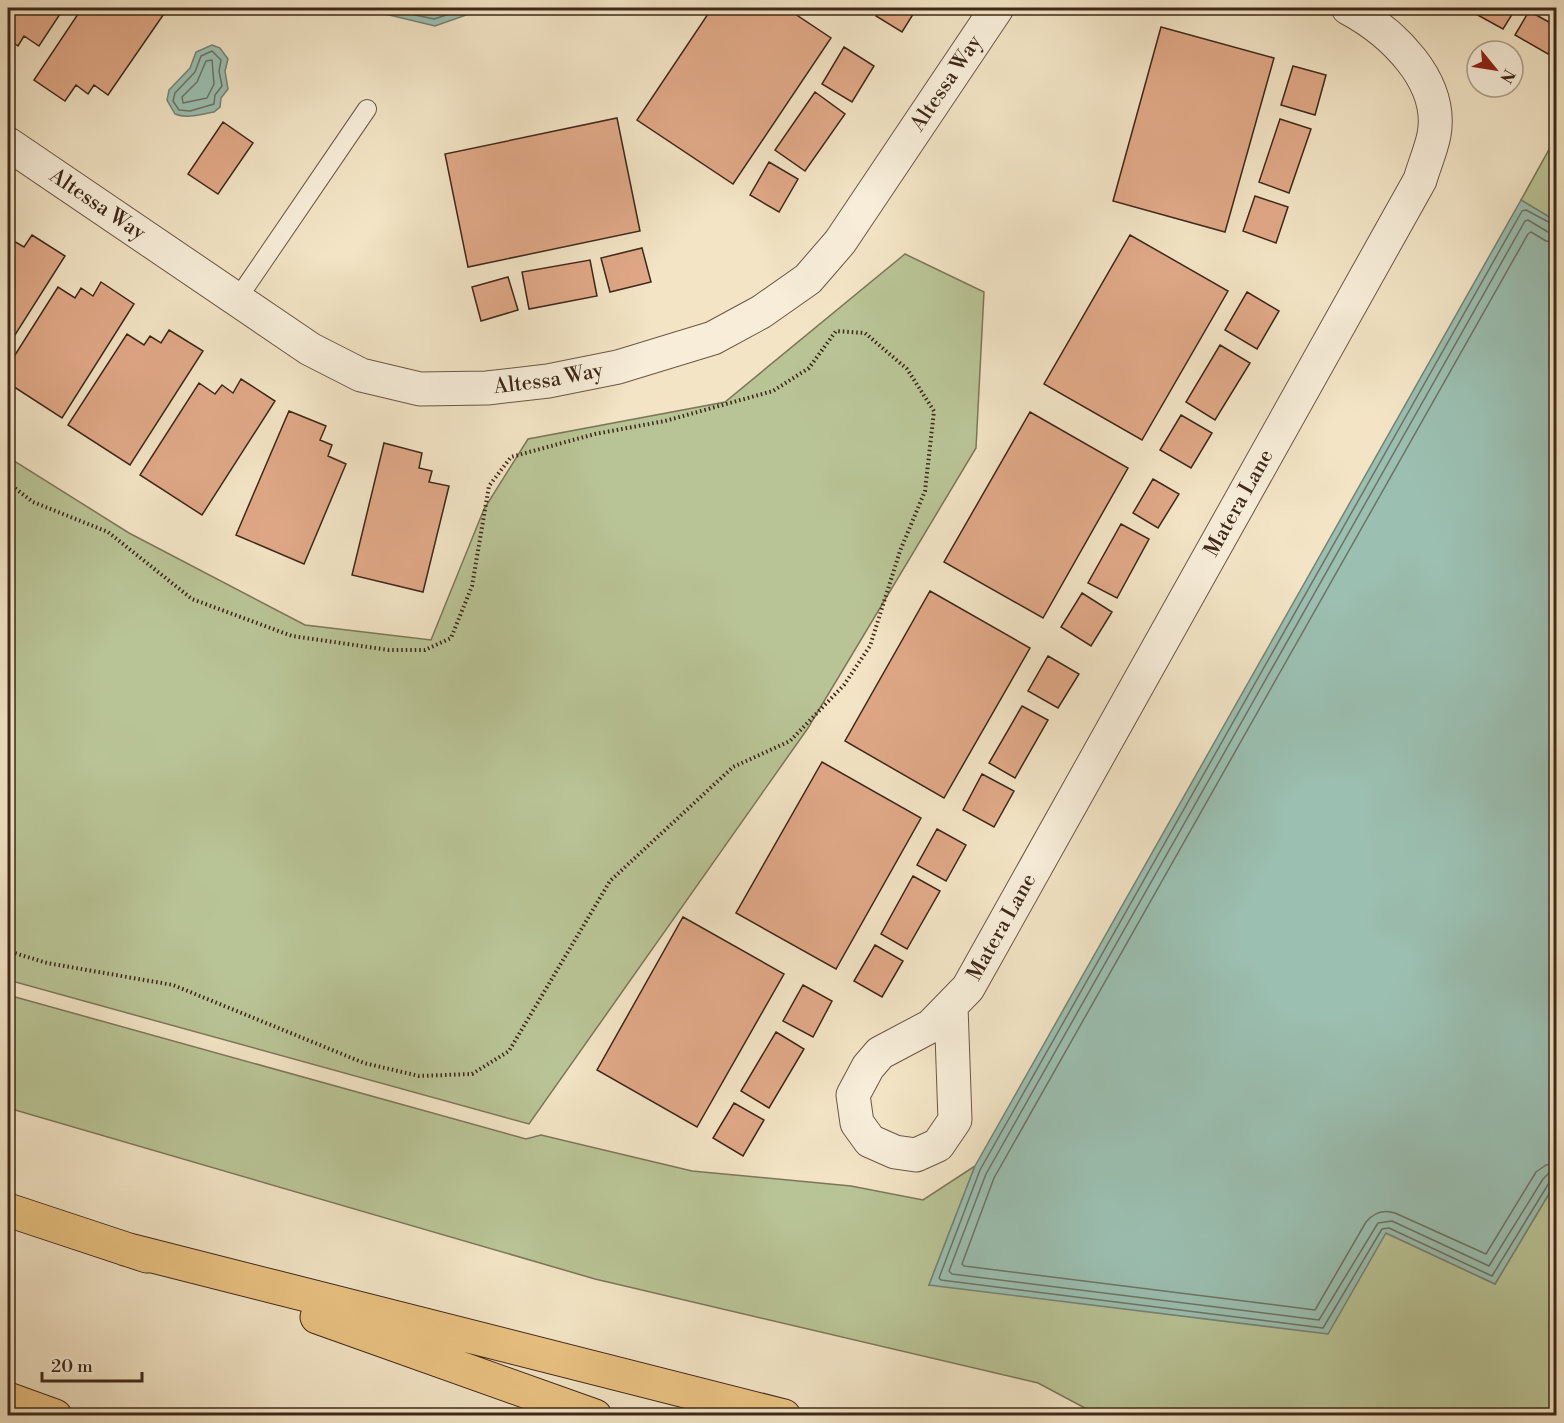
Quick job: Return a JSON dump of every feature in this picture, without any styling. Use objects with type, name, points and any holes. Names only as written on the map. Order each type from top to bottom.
[{"type":"highway","points":[[8,1210],[125,1249],[595,1416]]},
{"type":"highway","points":[[125,1249],[784,1416]]},
{"type":"highway","points":[[8,1399],[55,1416]]},
{"type":"street","name":"Altessa Way","points":[[8,144],[310,349],[361,375],[420,389],[487,387],[548,381],[618,367],[713,338],[761,312],[808,279],[840,242],[997,8]]},
{"type":"street","name":"Matera Lane","points":[[951,1006],[968,988],[1420,180],[1434,134],[1431,94],[1406,51],[1366,17],[1347,8]]},
{"type":"lane","points":[[238,298],[367,109]]},
{"type":"path","points":[[8,483],[33,502],[108,532],[192,599],[292,636],[389,650],[425,650],[451,638],[472,586],[489,486],[511,457],[595,434],[665,421],[773,391],[809,368],[836,331],[865,333],[907,369],[934,411],[925,491],[900,551],[870,646],[844,685],[790,741],[732,767],[610,881],[509,1051],[472,1074],[419,1076],[363,1063],[173,985],[47,963],[8,951]]},
{"type":"shaded area","points":[[1556,137],[1556,221],[1521,200]]},
{"type":"shaded area","points":[[905,254],[984,292],[976,448],[808,728],[529,1124],[8,980],[8,457],[129,533],[305,625],[431,640],[484,509],[528,439],[725,402]]},
{"type":"shaded area","points":[[8,995],[526,1139],[541,1135],[692,1171],[851,1186],[923,1200],[975,1166],[929,1285],[1386,1233],[1495,1284],[1556,1182],[1556,1415],[1098,1415],[1038,1383],[595,1279],[8,1108]]},
{"type":"water","points":[[360,8],[486,8],[435,26]]},
{"type":"water","points":[[212,45],[220,48],[228,59],[225,71],[228,89],[221,98],[220,107],[214,112],[194,116],[175,114],[167,100],[169,90],[190,68],[196,52]]},
{"type":"water","points":[[1521,200],[1556,221],[1556,1182],[1495,1284],[1386,1233],[1328,1334],[929,1285],[975,1166]]},
{"type":"building","points":[[8,8],[64,8],[39,46],[24,36],[18,46],[8,39]]},
{"type":"building","points":[[82,8],[168,8],[108,95],[94,85],[88,94],[76,85],[65,101],[34,80]]},
{"type":"building","points":[[712,8],[786,8],[831,38],[733,184],[637,120]]},
{"type":"building","points":[[881,8],[917,8],[902,32],[876,16]]},
{"type":"building","points":[[1465,8],[1516,8],[1503,29]]},
{"type":"building","points":[[1529,11],[1556,26],[1556,40],[1548,54],[1515,35]]},
{"type":"building","points":[[1161,27],[1274,58],[1225,232],[1113,201]]},
{"type":"building","points":[[844,47],[874,66],[852,102],[822,84]]},
{"type":"building","points":[[1293,66],[1326,75],[1315,115],[1281,105]]},
{"type":"building","points":[[815,92],[845,114],[805,171],[775,150]]},
{"type":"building","points":[[617,118],[640,231],[468,267],[445,154]]},
{"type":"building","points":[[1280,119],[1311,129],[1289,193],[1259,182]]},
{"type":"building","points":[[223,122],[253,143],[218,194],[188,174]]},
{"type":"building","points":[[769,162],[798,179],[779,212],[750,195]]},
{"type":"building","points":[[1255,196],[1288,207],[1276,243],[1243,231]]},
{"type":"building","points":[[32,235],[65,256],[8,346],[8,247],[12,240],[24,247]]},
{"type":"building","points":[[1130,235],[1228,291],[1142,440],[1044,384]]},
{"type":"building","points":[[642,248],[651,282],[610,292],[601,258]]},
{"type":"building","points":[[590,260],[597,296],[529,309],[522,272]]},
{"type":"building","points":[[508,277],[518,310],[481,321],[472,287]]},
{"type":"building","points":[[101,282],[134,304],[62,418],[8,383],[8,366],[58,287],[75,298],[81,288],[93,296]]},
{"type":"building","points":[[1247,292],[1279,311],[1257,349],[1225,330]]},
{"type":"building","points":[[169,330],[203,351],[130,465],[68,425],[127,334],[144,345],[150,336],[161,343]]},
{"type":"building","points":[[1220,345],[1250,363],[1215,420],[1186,402]]},
{"type":"building","points":[[241,379],[275,401],[202,515],[140,475],[199,383],[215,394],[222,385],[233,393]]},
{"type":"building","points":[[289,411],[326,426],[320,440],[332,445],[328,456],[346,464],[304,564],[236,535]]},
{"type":"building","points":[[1030,412],[1128,468],[1043,618],[944,562]]},
{"type":"building","points":[[1181,415],[1212,433],[1191,468],[1160,450]]},
{"type":"building","points":[[384,443],[422,453],[419,468],[432,471],[429,482],[449,486],[423,592],[352,575]]},
{"type":"building","points":[[1153,479],[1179,494],[1158,528],[1133,513]]},
{"type":"building","points":[[1121,524],[1149,539],[1117,598],[1088,583]]},
{"type":"building","points":[[930,591],[1030,648],[944,798],[845,741]]},
{"type":"building","points":[[1082,593],[1112,612],[1091,646],[1061,627]]},
{"type":"building","points":[[1048,656],[1079,674],[1058,708],[1028,691]]},
{"type":"building","points":[[1022,706],[1048,720],[1015,778],[989,763]]},
{"type":"building","points":[[822,762],[921,818],[836,969],[736,913]]},
{"type":"building","points":[[982,774],[1014,791],[994,827],[963,810]]},
{"type":"building","points":[[937,829],[966,845],[946,881],[917,865]]},
{"type":"building","points":[[913,876],[940,891],[907,949],[881,934]]},
{"type":"building","points":[[683,917],[784,974],[697,1127],[597,1070]]},
{"type":"building","points":[[875,945],[903,961],[882,997],[854,981]]},
{"type":"building","points":[[803,985],[832,1001],[813,1037],[783,1021]]},
{"type":"building","points":[[776,1032],[804,1049],[769,1108],[741,1091]]},
{"type":"building","points":[[734,1103],[764,1120],[743,1156],[713,1138]]}]
